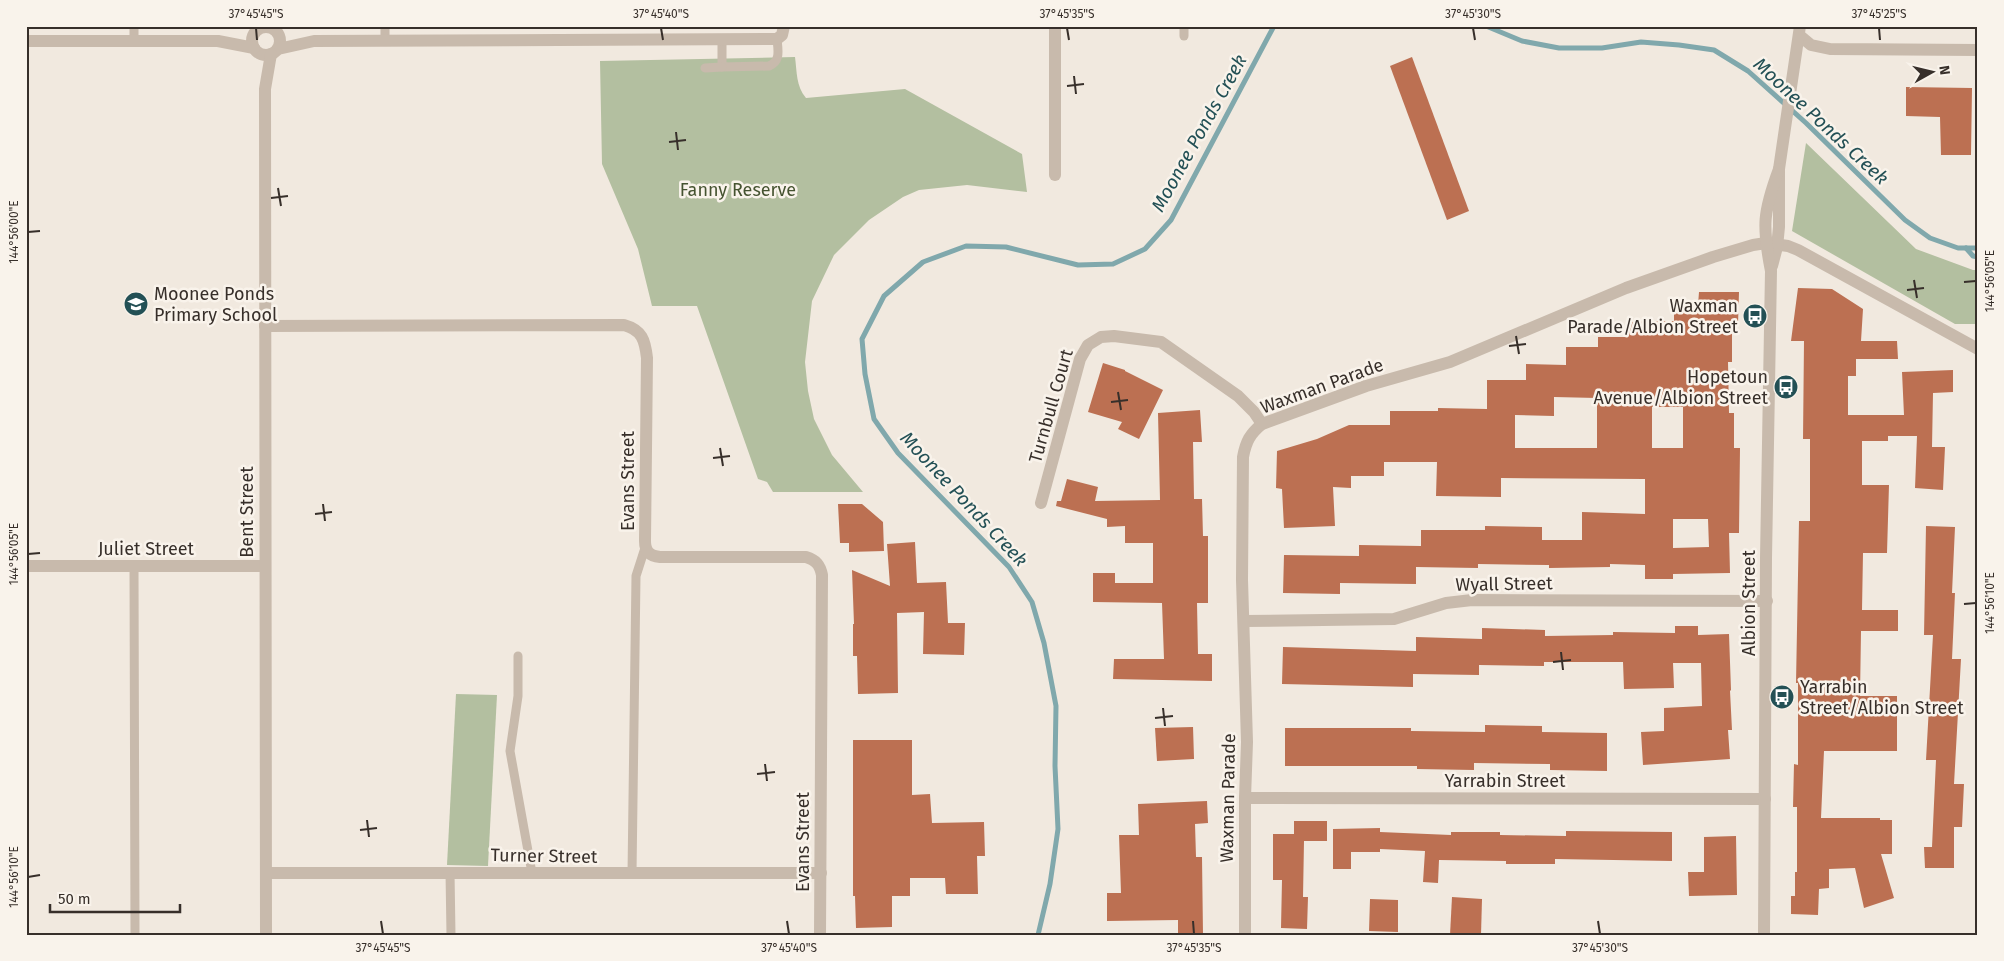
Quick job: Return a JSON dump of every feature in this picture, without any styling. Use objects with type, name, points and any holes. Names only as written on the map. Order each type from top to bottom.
[{"type":"street","points":[[26,41],[218,41],[265,51],[314,41],[773,39],[782,35],[784,26]]},
{"type":"street","points":[[1055,26],[1056,175]]},
{"type":"street","points":[[218,41],[266,29],[314,41]]},
{"type":"street","points":[[265,51],[280,41],[266,29]]},
{"type":"street","points":[[265,51],[252,38],[266,29]]},
{"type":"street","points":[[1800,30],[1811,45],[1830,49],[1978,50]]},
{"type":"street","name":"Albion Street","points":[[1764,935],[1771,271],[1771,244],[1765,214],[1779,169],[1800,30]]},
{"type":"street","name":"Bent Street","points":[[265,51],[265,566],[268,873],[266,935]]},
{"type":"street","points":[[1771,244],[1798,250],[1978,350]]},
{"type":"street","name":"Waxman Parade","points":[[1245,935],[1247,742],[1242,580],[1243,457],[1250,434],[1262,424],[1366,386],[1450,362],[1626,288],[1713,257],[1753,245],[1771,244]]},
{"type":"street","name":"Evans Street","points":[[265,326],[624,325],[633,327],[642,334],[647,358],[645,548],[654,556],[660,557],[806,557],[818,563],[821,569],[820,935]]},
{"type":"street","name":"Turnbull Court","points":[[1041,503],[1080,359],[1088,345],[1101,337],[1161,342],[1238,396],[1254,412],[1262,424]]},
{"type":"street","name":"Juliet Street","points":[[26,566],[265,566]]},
{"type":"street","name":"Wyall Street","points":[[1244,621],[1394,619],[1446,603],[1472,600],[1767,602]]},
{"type":"street","name":"Yarrabin Street","points":[[1245,798],[1765,799]]},
{"type":"street","name":"Turner Street","points":[[268,873],[821,873]]},
{"type":"lane","points":[[134,26],[134,41]]},
{"type":"lane","points":[[386,26],[386,41]]},
{"type":"lane","points":[[1184,26],[1184,36]]},
{"type":"lane","points":[[705,68],[769,66],[774,64],[778,57],[773,39]]},
{"type":"lane","points":[[722,40],[722,67]]},
{"type":"lane","points":[[632,874],[636,576],[645,548]]},
{"type":"lane","points":[[134,566],[135,935]]},
{"type":"lane","points":[[518,656],[518,696],[510,751],[532,873]]},
{"type":"lane","points":[[450,872],[451,935]]},
{"type":"green space","name":"Fanny Reserve","points":[[795,57],[799,84],[806,98],[905,89],[1022,154],[1027,192],[967,185],[919,190],[903,197],[869,220],[834,255],[812,301],[805,362],[808,391],[814,419],[832,455],[863,492],[773,492],[767,482],[758,479],[697,306],[652,306],[638,249],[602,164],[600,61]]},
{"type":"green space","points":[[1806,143],[1916,249],[1973,270],[1978,270],[1978,324],[1955,324],[1792,231]]},
{"type":"green space","points":[[456,694],[497,695],[488,866],[447,865]]},
{"type":"building","points":[[1412,57],[1469,211],[1447,220],[1390,66]]},
{"type":"building","points":[[1906,87],[1972,88],[1971,155],[1941,155],[1940,117],[1906,116]]},
{"type":"building","points":[[1798,288],[1832,289],[1863,309],[1861,341],[1897,341],[1898,359],[1856,359],[1856,376],[1848,376],[1848,415],[1904,415],[1902,372],[1953,370],[1953,392],[1933,393],[1932,447],[1945,447],[1943,490],[1915,488],[1917,436],[1888,436],[1888,441],[1862,441],[1862,485],[1889,485],[1887,553],[1863,553],[1862,610],[1898,610],[1898,631],[1861,631],[1860,696],[1897,696],[1897,751],[1824,751],[1821,818],[1880,818],[1880,820],[1892,820],[1892,854],[1881,854],[1894,898],[1864,908],[1855,868],[1829,869],[1829,888],[1819,889],[1818,915],[1791,914],[1791,896],[1795,896],[1795,872],[1797,872],[1797,807],[1793,807],[1794,764],[1798,765],[1798,683],[1796,683],[1799,521],[1810,521],[1810,439],[1803,439],[1804,341],[1791,341]]},
{"type":"building","points":[[1699,292],[1739,292],[1738,324],[1732,324],[1732,362],[1728,362],[1729,413],[1734,413],[1734,448],[1740,448],[1739,533],[1729,533],[1730,573],[1673,574],[1673,579],[1645,579],[1645,565],[1610,564],[1610,567],[1549,568],[1549,565],[1478,564],[1478,568],[1416,567],[1416,584],[1340,583],[1340,594],[1283,593],[1284,555],[1359,556],[1359,545],[1421,546],[1421,530],[1485,530],[1485,526],[1542,527],[1542,540],[1582,540],[1582,512],[1645,514],[1645,479],[1501,478],[1501,497],[1436,496],[1437,462],[1384,462],[1384,476],[1351,476],[1351,488],[1333,487],[1335,526],[1284,528],[1282,489],[1276,488],[1277,451],[1317,439],[1349,425],[1390,425],[1390,411],[1438,411],[1438,408],[1487,409],[1487,380],[1526,380],[1526,364],[1566,365],[1566,347],[1598,347],[1598,337],[1627,337],[1627,322],[1674,321],[1674,305],[1698,305]],"holes":[[[1554,397],[1597,398],[1597,448],[1515,448],[1515,415],[1554,416]],[[1652,407],[1683,407],[1683,448],[1652,448]],[[1673,519],[1708,519],[1709,547],[1673,548]]]},
{"type":"building","points":[[1103,363],[1125,370],[1163,390],[1139,439],[1118,429],[1122,422],[1088,412]]},
{"type":"building","points":[[1200,410],[1202,442],[1193,442],[1194,499],[1202,499],[1203,536],[1208,536],[1208,603],[1197,603],[1198,654],[1212,654],[1212,681],[1113,679],[1114,659],[1164,659],[1162,603],[1093,602],[1093,573],[1115,573],[1115,583],[1153,583],[1153,543],[1125,543],[1125,526],[1107,527],[1107,519],[1056,506],[1057,501],[1061,501],[1067,479],[1098,487],[1095,501],[1160,500],[1158,413]]},
{"type":"building","points":[[838,504],[862,504],[883,522],[884,551],[849,552],[849,543],[840,543]]},
{"type":"building","points":[[1926,526],[1955,527],[1952,659],[1961,659],[1954,784],[1964,784],[1962,827],[1954,827],[1954,868],[1925,868],[1924,847],[1932,847],[1936,760],[1926,760],[1933,635],[1924,635]]},
{"type":"building","points":[[915,542],[917,583],[946,582],[948,623],[965,623],[964,655],[923,654],[924,612],[897,613],[898,693],[858,694],[857,656],[853,656],[852,570],[890,586],[887,544]]},
{"type":"building","points":[[1675,626],[1698,626],[1698,635],[1729,634],[1732,730],[1728,730],[1730,759],[1643,765],[1641,732],[1664,731],[1664,708],[1702,706],[1701,663],[1673,663],[1674,688],[1624,689],[1623,662],[1544,662],[1544,666],[1479,665],[1479,675],[1413,674],[1413,687],[1282,684],[1283,647],[1416,651],[1416,637],[1482,639],[1482,628],[1545,630],[1545,636],[1613,635],[1613,632],[1675,633]]},
{"type":"building","points":[[1485,725],[1542,726],[1542,732],[1607,733],[1607,771],[1550,770],[1550,764],[1474,763],[1474,770],[1417,769],[1417,766],[1285,766],[1285,728],[1411,728],[1411,731],[1485,732]]},
{"type":"building","points":[[1193,727],[1194,759],[1157,761],[1155,728]]},
{"type":"building","points":[[853,740],[912,740],[912,795],[930,794],[932,823],[984,822],[985,856],[977,856],[978,894],[946,894],[945,878],[910,878],[910,896],[892,896],[892,927],[856,928],[855,896],[853,896]]},
{"type":"building","points":[[1207,801],[1208,823],[1195,824],[1196,857],[1202,857],[1203,935],[1178,935],[1178,920],[1107,921],[1107,893],[1121,893],[1119,835],[1139,835],[1138,804]]},
{"type":"building","points":[[1294,821],[1327,821],[1327,841],[1304,841],[1303,897],[1308,897],[1307,929],[1281,928],[1282,880],[1273,880],[1273,834],[1294,834]]},
{"type":"building","points":[[1380,828],[1380,832],[1451,835],[1451,832],[1500,832],[1500,835],[1566,836],[1566,831],[1672,832],[1672,861],[1555,859],[1555,864],[1506,864],[1506,861],[1439,860],[1438,883],[1423,882],[1425,851],[1380,849],[1380,852],[1351,852],[1351,869],[1333,869],[1333,829]]},
{"type":"building","points":[[1736,836],[1737,895],[1689,896],[1688,872],[1704,872],[1704,837]]},
{"type":"building","points":[[1452,897],[1482,899],[1481,935],[1450,935]]},
{"type":"building","points":[[1370,899],[1398,900],[1398,932],[1369,931]]},
{"type":"waterway","name":"Moonee Ponds Creek","points":[[1038,935],[1050,884],[1058,829],[1055,766],[1056,706],[1044,643],[1032,602],[1009,567],[898,453],[874,419],[865,374],[862,339],[884,296],[923,262],[966,246],[1006,247],[1078,265],[1113,264],[1145,249],[1171,220],[1274,26]]},
{"type":"waterway","name":"Moonee Ponds Creek","points":[[1486,26],[1522,41],[1559,48],[1602,48],[1641,42],[1714,50],[1748,71],[1806,123],[1905,220],[1930,238],[1958,248],[1978,248]]},
{"type":"waterway","points":[[1966,248],[1973,256],[1978,257]]},
{"type":"place","name":"Moonee Ponds Primary School","points":[[136,304]]},
{"type":"place","name":"Waxman Parade/Albion Street","points":[[1755,316]]},
{"type":"place","name":"Hopetoun Avenue/Albion Street","points":[[1786,387]]},
{"type":"place","name":"Yarrabin Street/Albion Street","points":[[1782,697]]}]
